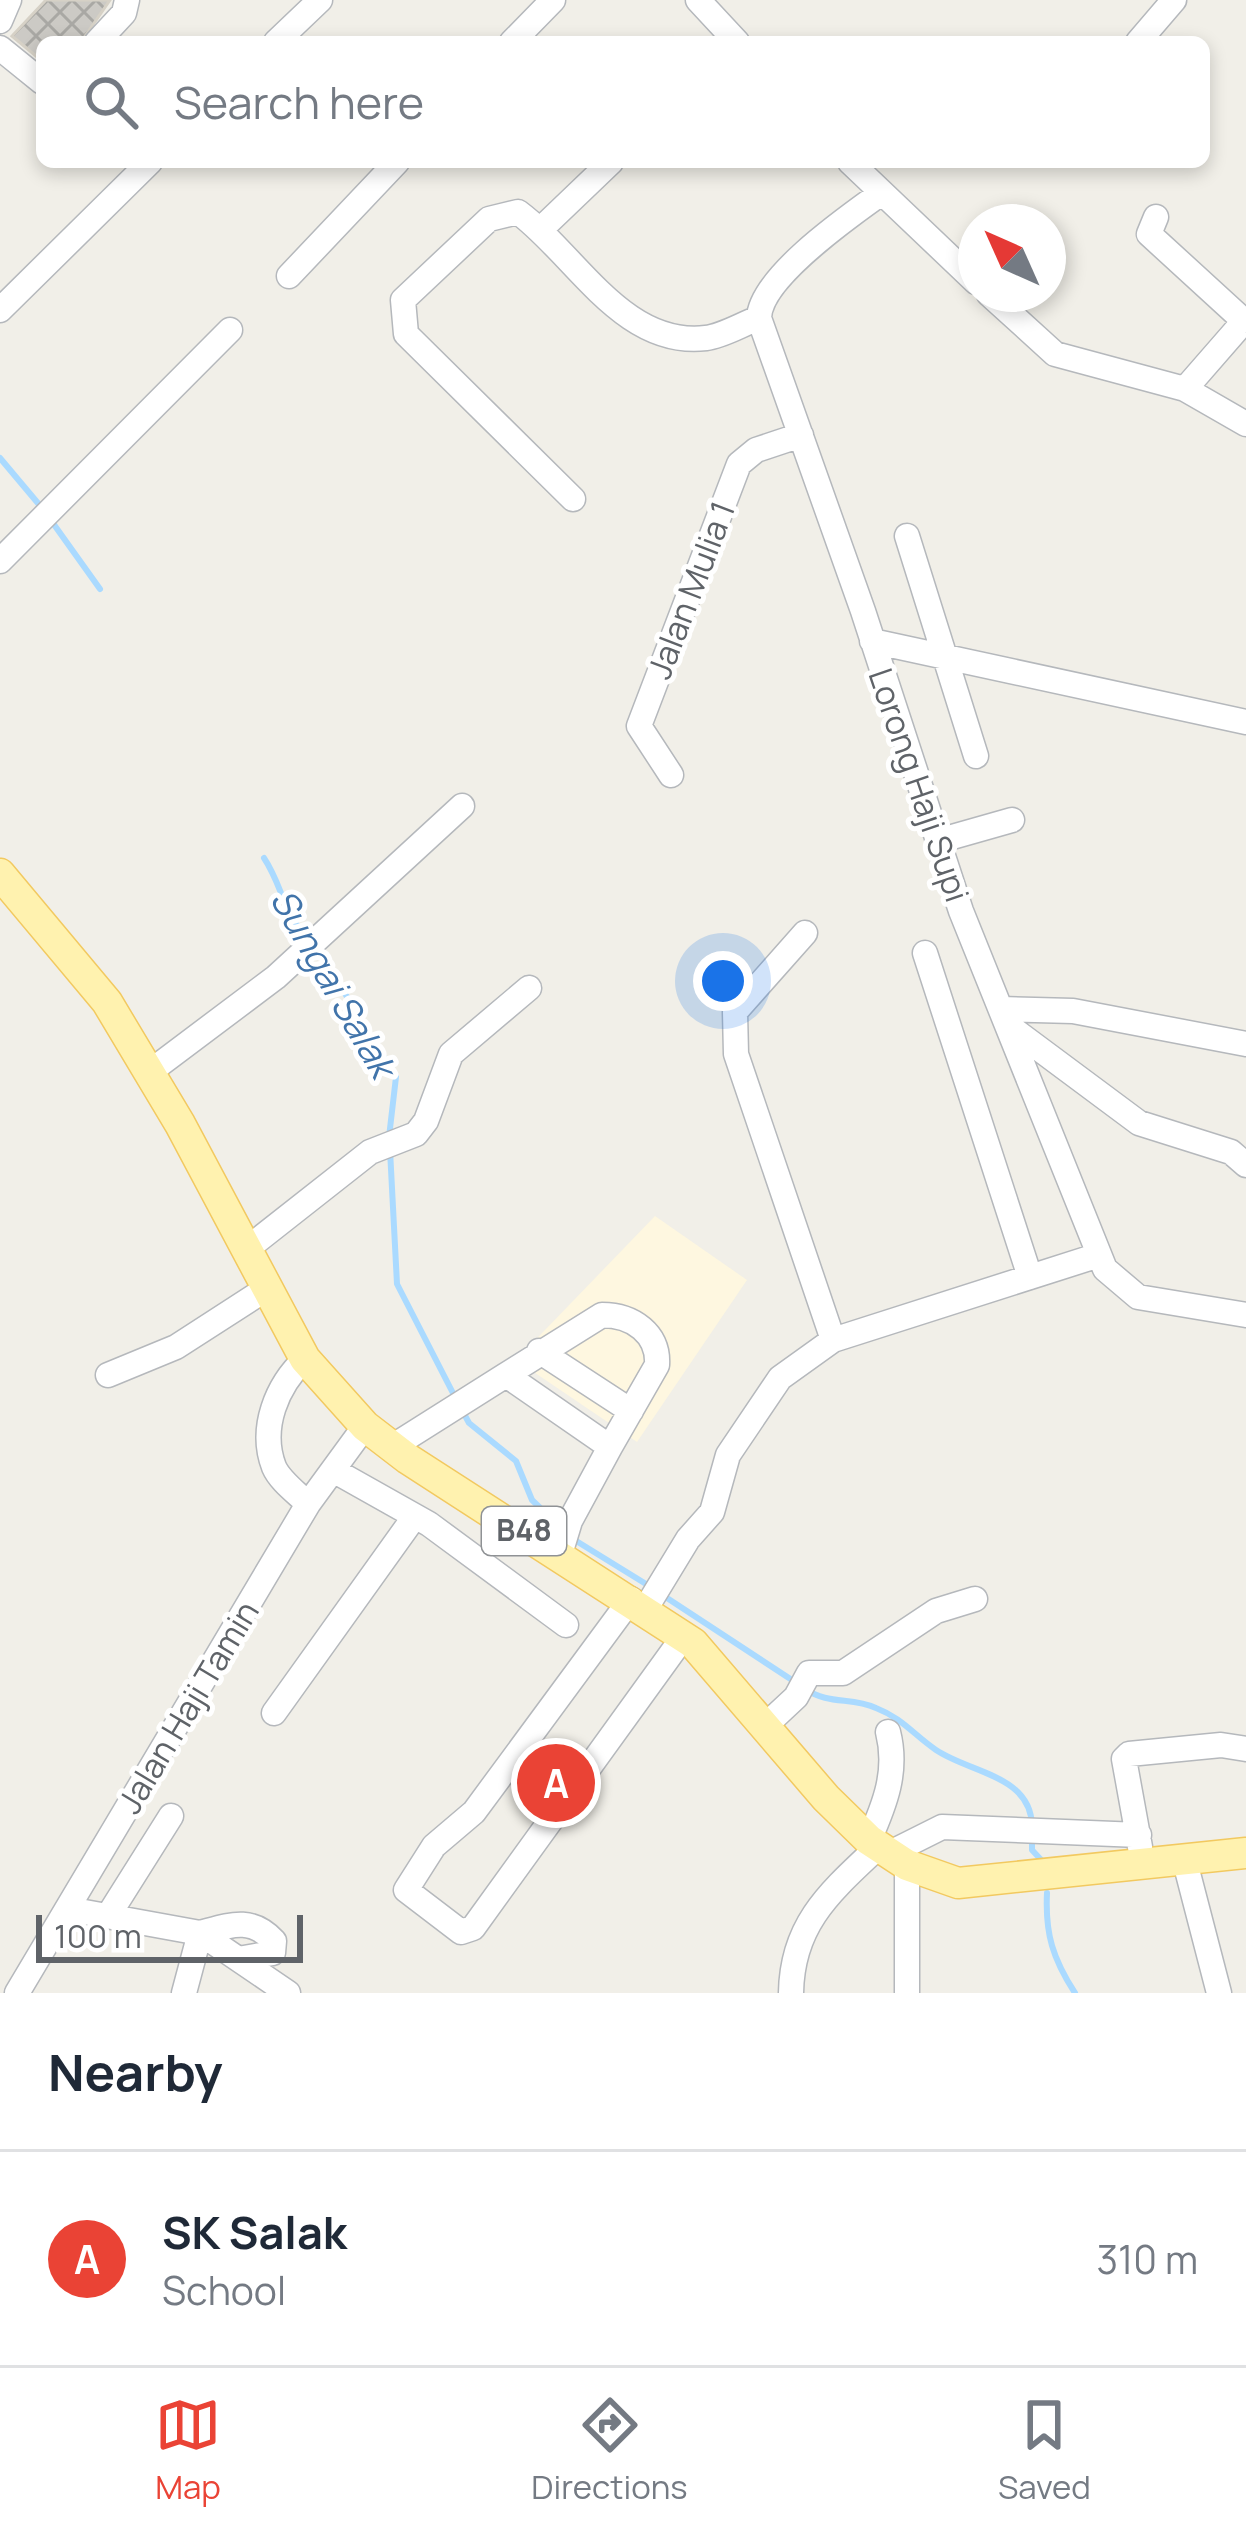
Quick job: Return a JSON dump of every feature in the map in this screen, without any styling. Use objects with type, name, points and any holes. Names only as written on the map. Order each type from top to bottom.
[{"type":"main road","name":"B48","points":[[0,874],[107,1002],[151,1072],[305,1359],[365,1426],[392,1447],[564,1540],[638,1604],[684,1636],[886,1851]]},
{"type":"main road","points":[[886,1851],[958,1883],[1143,1868],[1246,1853]]},
{"type":"street","points":[[0,21],[9,0]]},
{"type":"street","points":[[103,36],[124,13],[127,0]]},
{"type":"street","points":[[282,36],[320,0]]},
{"type":"street","points":[[518,36],[553,0]]},
{"type":"street","points":[[698,0],[731,36]]},
{"type":"street","points":[[1143,36],[1174,0]]},
{"type":"street","points":[[0,48],[36,77]]},
{"type":"street","points":[[0,310],[144,168]]},
{"type":"street","points":[[290,276],[392,168]]},
{"type":"street","points":[[541,229],[604,168]]},
{"type":"street","points":[[856,168],[958,266]]},
{"type":"street","points":[[573,499],[406,334],[400,317],[403,300],[489,219],[518,212],[630,319],[665,336],[707,338],[759,318],[759,305],[787,272],[880,194]]},
{"type":"street","points":[[1156,217],[1149,234],[1245,320],[1185,389]]},
{"type":"street","points":[[1009,312],[1055,354],[1185,389],[1246,424]]},
{"type":"street","name":"Lorong Haji Supi","points":[[759,318],[938,841],[1099,1255],[1120,1286],[1138,1297],[1246,1316]]},
{"type":"street","points":[[0,561],[230,330]]},
{"type":"street","name":"Jalan Mulia 1","points":[[671,775],[639,726],[740,464],[756,450],[801,435]]},
{"type":"street","points":[[907,536],[976,756]]},
{"type":"street","points":[[872,641],[1246,722]]},
{"type":"street","points":[[151,1072],[314,944],[462,806]]},
{"type":"street","points":[[938,841],[1012,820]]},
{"type":"street","points":[[806,933],[735,1012],[732,1027],[736,1054],[832,1340]]},
{"type":"street","points":[[925,953],[1030,1277]]},
{"type":"street","points":[[248,1248],[390,1141],[416,1134],[426,1121],[451,1054],[529,988]]},
{"type":"street","points":[[1007,1018],[1073,1011],[1246,1044]]},
{"type":"street","points":[[1007,1018],[1138,1123],[1231,1152],[1246,1165]]},
{"type":"street","points":[[684,1636],[473,1928],[461,1932],[406,1890],[407,1881],[434,1846],[474,1812],[712,1512],[728,1455],[780,1378],[832,1340],[1099,1255]]},
{"type":"street","points":[[108,1375],[176,1347],[269,1287]]},
{"type":"street","points":[[392,1447],[602,1315],[641,1327],[658,1351],[656,1365],[564,1540]]},
{"type":"street","points":[[539,1352],[631,1411]]},
{"type":"street","points":[[305,1359],[275,1393],[272,1447],[278,1475],[308,1504]]},
{"type":"street","points":[[506,1375],[610,1447]]},
{"type":"street","name":"Jalan Haji Tamin","points":[[17,1993],[308,1504],[365,1426]]},
{"type":"street","points":[[333,1470],[415,1516],[566,1625]]},
{"type":"street","points":[[274,1713],[415,1516]]},
{"type":"street","points":[[765,1726],[796,1697],[809,1672],[843,1673],[936,1611],[975,1598]]},
{"type":"street","points":[[888,1732],[893,1750],[886,1851],[907,1993]]},
{"type":"street","points":[[1143,1868],[1124,1759],[1130,1754],[1221,1745],[1246,1749]]},
{"type":"street","points":[[108,1916],[172,1816]]},
{"type":"street","points":[[791,1993],[791,1954],[830,1892],[886,1851],[942,1827],[1139,1835]]},
{"type":"street","points":[[1185,1862],[1219,1993]]},
{"type":"street","points":[[68,1909],[200,1933],[288,1993]]},
{"type":"street","points":[[200,1933],[242,1922],[261,1926],[274,1941],[273,1952],[265,1958],[238,1959]]},
{"type":"street","points":[[184,1993],[200,1933]]},
{"type":"shaded area","points":[[655,1216],[747,1280],[637,1442],[516,1360]]},
{"type":"building","points":[[46,0],[110,0],[85,36],[36,36],[36,56],[12,36]]},
{"type":"waterway","points":[[0,458],[42,508]]},
{"type":"waterway","points":[[50,519],[100,589]]},
{"type":"waterway","name":"Sungai Salak","points":[[264,858],[306,936]]},
{"type":"waterway","name":"Sungai Salak","points":[[316,946],[396,1077],[389,1137]]},
{"type":"waterway","name":"Sungai Salak","points":[[390,1150],[397,1284],[456,1399]]},
{"type":"waterway","name":"Sungai Salak","points":[[462,1410],[469,1423],[516,1461],[532,1500],[559,1526]]},
{"type":"waterway","name":"Sungai Salak","points":[[573,1539],[646,1584]]},
{"type":"waterway","name":"Sungai Salak","points":[[667,1598],[795,1682]]},
{"type":"waterway","name":"Sungai Salak","points":[[805,1689],[885,1712],[936,1750],[1010,1786],[1029,1809],[1032,1826]]},
{"type":"waterway","name":"Sungai Salak","points":[[1032,1840],[1032,1850],[1045,1864]]},
{"type":"waterway","name":"Sungai Salak","points":[[1047,1893],[1052,1946],[1075,1993]]},
{"type":"place","name":"SK Salak","points":[[556,1783]]}]
